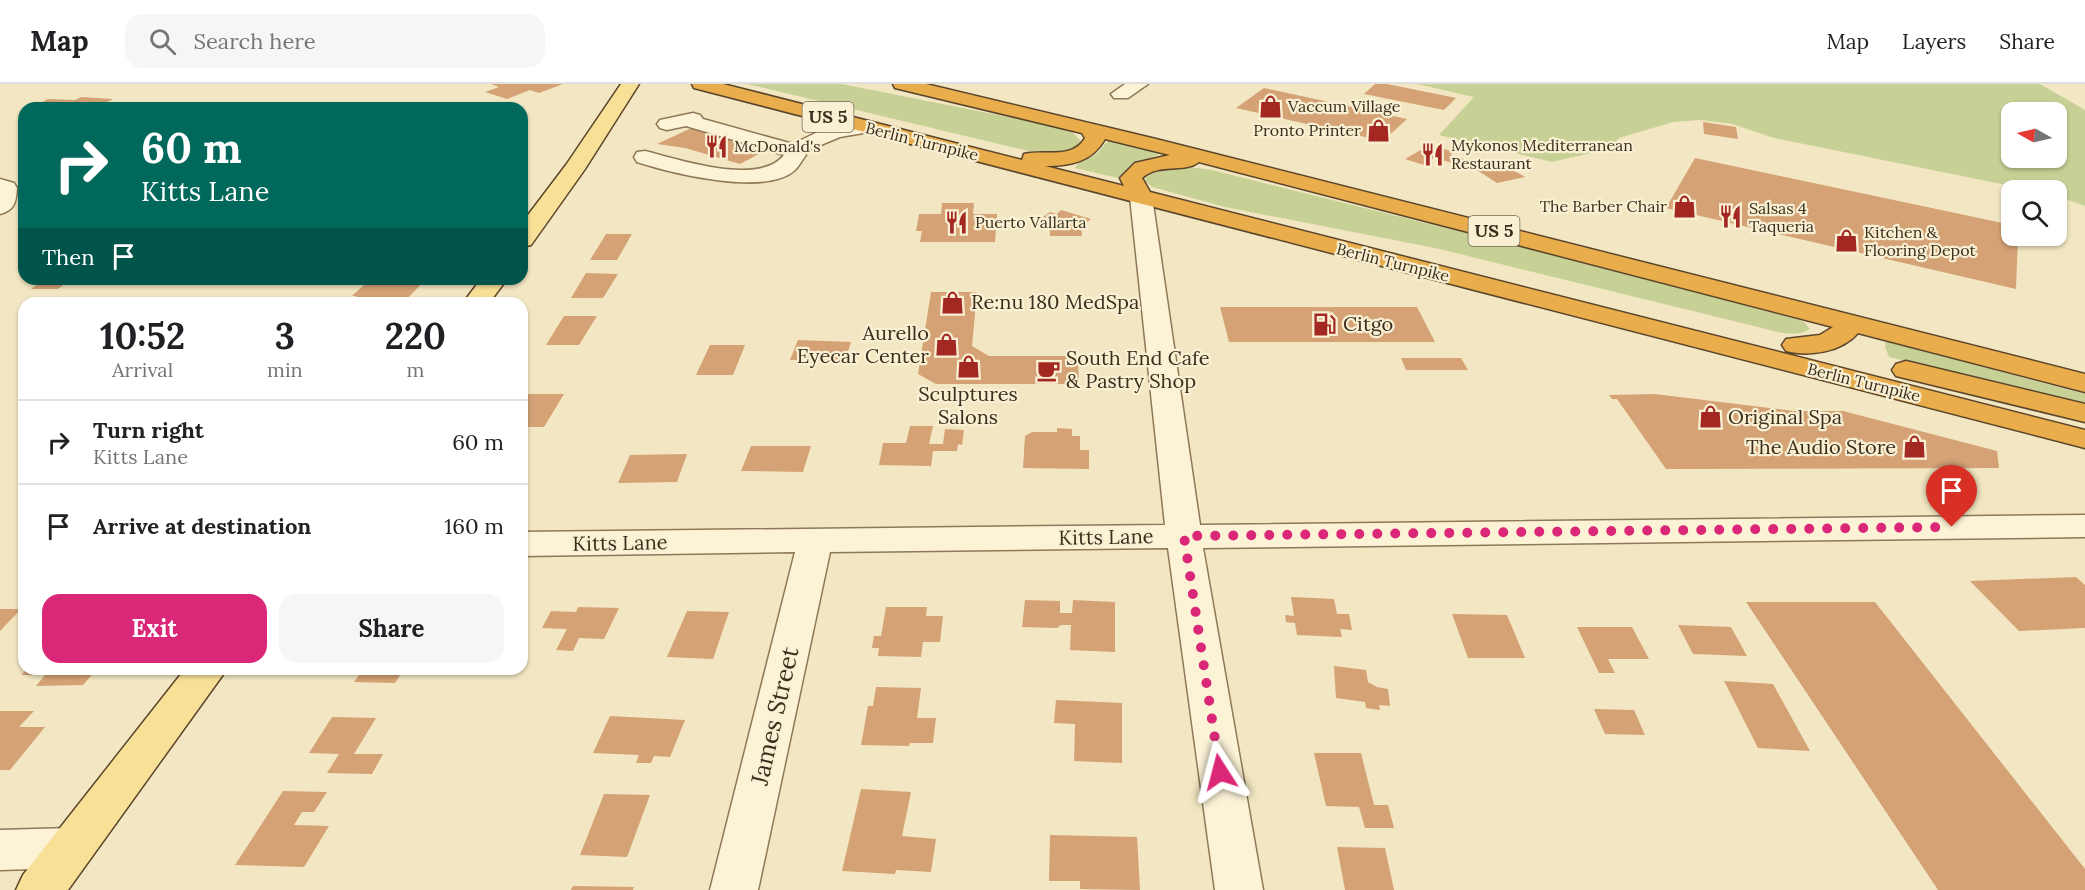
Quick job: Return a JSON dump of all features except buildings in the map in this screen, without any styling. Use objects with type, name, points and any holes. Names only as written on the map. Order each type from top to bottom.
[{"type":"highway","name":"Berlin Turnpike","points":[[701,84],[2085,439]]},
{"type":"highway","name":"US 5","points":[[902,84],[1216,160],[2085,383]]},
{"type":"highway","points":[[994,159],[1050,159],[1085,153],[1095,138],[1089,128]]},
{"type":"highway","points":[[1141,197],[1131,178],[1135,171],[1145,165],[1178,160],[1216,160]]},
{"type":"highway","points":[[1508,292],[1559,293],[1616,303],[2085,413]]},
{"type":"highway","points":[[1796,345],[1835,340],[1845,333],[1851,322]]},
{"type":"main road","points":[[528,232],[574,169],[630,84]]},
{"type":"main road","points":[[40,890],[202,675]]},
{"type":"street","points":[[1121,94],[1139,84]]},
{"type":"street","points":[[641,164],[667,165],[741,175],[759,170],[775,161],[780,154],[776,146],[692,122],[693,119],[667,124]]},
{"type":"street","points":[[802,146],[835,131],[868,127]]},
{"type":"street","points":[[0,186],[6,188],[4,203],[0,207]]},
{"type":"street","points":[[1141,197],[1184,536],[1239,890]]},
{"type":"street","name":"Kitts Lane","points":[[528,544],[2085,526]]},
{"type":"street","name":"James Street","points":[[734,890],[815,542]]},
{"type":"street","points":[[0,850],[70,848]]},
{"type":"green space","points":[[747,84],[842,84],[1053,126],[1072,132],[1081,141],[1078,146],[1068,151],[1037,153]]},
{"type":"green space","points":[[1417,84],[2040,84],[2085,110],[2085,206],[2067,200],[2067,180],[2001,180],[2001,184],[1774,138],[1732,124],[1700,120],[1673,122],[1619,138],[1616,141],[1617,147],[1552,162],[1439,135],[1474,97]]},
{"type":"green space","points":[[1110,140],[1160,154],[1132,165],[1118,178],[1075,168],[1098,152]]},
{"type":"green space","points":[[1181,166],[1212,170],[1578,261],[1796,319],[1804,322],[1810,329],[1792,334],[1778,332],[1435,248],[1225,207],[1152,187],[1145,181],[1146,177],[1164,168]]},
{"type":"green space","points":[[1886,341],[2085,394],[2085,403],[1889,357],[1885,347]]},
{"type":"place","name":"Vaccum Village","points":[[1270,106]]},
{"type":"place","name":"Pronto Printer","points":[[1379,130]]},
{"type":"place","name":"McDonald's","points":[[716,146]]},
{"type":"place","name":"Mykonos Mediterranean Restaurant","points":[[1433,154]]},
{"type":"place","name":"The Barber Chair","points":[[1685,206]]},
{"type":"place","name":"Salsas 4 Taqueria","points":[[1731,217]]},
{"type":"place","name":"Puerto Vallarta","points":[[957,222]]},
{"type":"place","name":"Kitchen & Flooring Depot","points":[[1846,241]]},
{"type":"place","name":"Re:nu 180 MedSpa","points":[[953,302]]},
{"type":"place","name":"Citgo","points":[[1325,324]]},
{"type":"place","name":"Aurello Eyecar Center","points":[[947,344]]},
{"type":"place","name":"Sculptures Salons","points":[[968,366]]},
{"type":"place","name":"South End Cafe & Pastry Shop","points":[[1048,370]]},
{"type":"place","name":"Original Spa","points":[[1710,417]]},
{"type":"place","name":"The Audio Store","points":[[1914,447]]},
{"type":"route","points":[[1220,772],[1184,536],[1952,527]]}]
